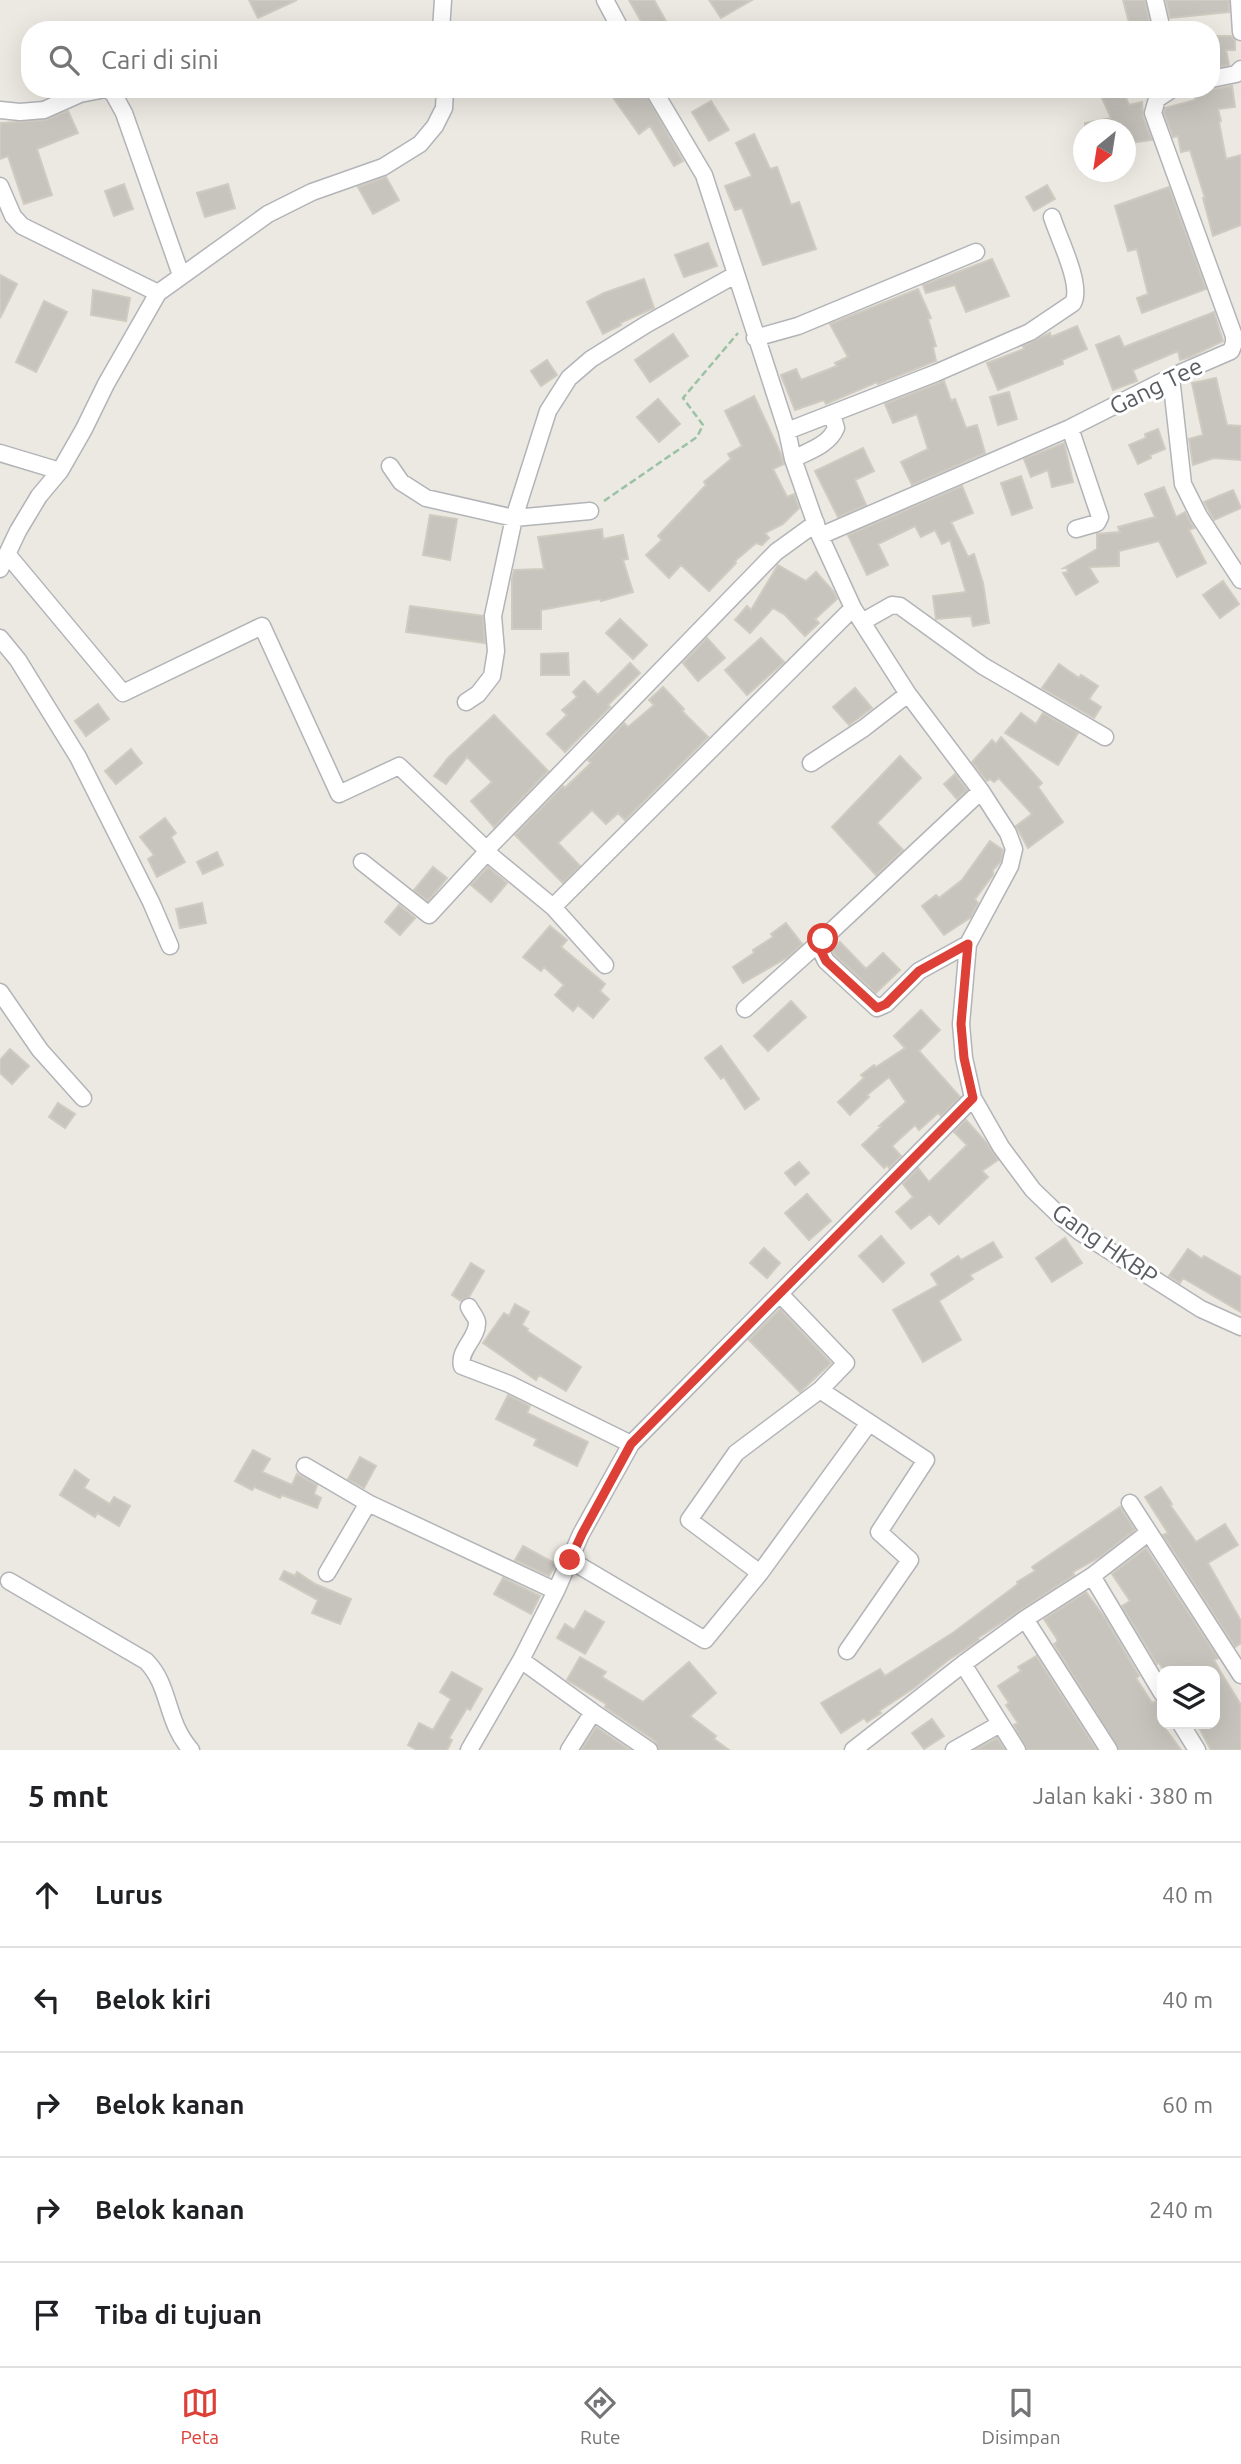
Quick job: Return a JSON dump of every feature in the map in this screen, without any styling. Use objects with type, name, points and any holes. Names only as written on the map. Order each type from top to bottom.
[{"type":"street","points":[[442,21],[443,0]]},
{"type":"street","points":[[605,0],[616,21]]},
{"type":"street","points":[[1155,0],[1160,21]]},
{"type":"street","points":[[1238,0],[1241,32]]},
{"type":"street","points":[[1220,77],[1236,74],[1241,69]]},
{"type":"street","points":[[0,110],[44,110],[71,98]]},
{"type":"street","points":[[116,98],[124,113],[181,275]]},
{"type":"street","points":[[445,98],[440,117],[419,144],[383,167],[312,192],[268,214],[158,293],[60,471],[39,496],[3,561],[123,694],[262,626],[339,793],[399,766],[488,851],[553,907],[605,965]]},
{"type":"street","points":[[658,98],[704,175],[787,431],[793,459],[818,530],[858,615],[908,694],[981,791],[1008,833],[1014,849],[1010,866],[968,944],[919,971],[886,1004],[877,1008],[826,961],[821,951],[823,939]]},
{"type":"street","name":"Gang Tee","points":[[362,862],[429,915],[490,846],[776,552],[818,530],[1070,428],[1171,377],[1231,351],[1234,336],[1153,113],[1158,98]]},
{"type":"street","points":[[0,186],[13,216],[22,226],[158,293]]},
{"type":"street","points":[[787,431],[936,373],[1030,332],[1073,303],[1076,298],[1074,282],[1052,217]]},
{"type":"street","points":[[755,338],[799,326],[976,252]]},
{"type":"street","points":[[466,702],[491,680],[495,640],[493,617],[514,518],[548,411],[569,378],[592,359],[647,324],[735,275]]},
{"type":"street","points":[[1171,377],[1183,484],[1199,516],[1241,580]]},
{"type":"street","points":[[793,459],[827,442],[836,428],[832,414]]},
{"type":"street","points":[[1070,428],[1100,517],[1097,523],[1076,529]]},
{"type":"street","points":[[0,453],[60,471]]},
{"type":"street","points":[[390,466],[401,482],[426,498],[514,518],[590,511]]},
{"type":"street","points":[[553,907],[858,615],[892,605],[900,606],[983,666],[1105,737]]},
{"type":"street","points":[[0,638],[18,660],[78,757],[151,902],[170,946]]},
{"type":"street","points":[[811,763],[908,694]]},
{"type":"street","points":[[745,1009],[981,791]]},
{"type":"street","name":"Gang HKBP","points":[[968,944],[961,1024],[964,1058],[973,1098],[1000,1147],[1032,1190],[1080,1232],[1201,1309],[1241,1327]]},
{"type":"street","points":[[0,992],[40,1051],[83,1098]]},
{"type":"street","points":[[469,1750],[521,1660],[582,1534],[631,1444],[973,1098]]},
{"type":"street","points":[[760,1573],[689,1520],[736,1453],[820,1391],[846,1363],[780,1294]]},
{"type":"street","points":[[469,1307],[478,1321],[462,1355],[461,1366],[509,1384],[631,1444]]},
{"type":"street","points":[[820,1391],[926,1460],[879,1532],[909,1560],[847,1651]]},
{"type":"street","points":[[570,1560],[705,1640],[760,1573],[869,1423]]},
{"type":"street","points":[[305,1466],[368,1503],[556,1591]]},
{"type":"street","points":[[327,1573],[368,1503]]},
{"type":"street","points":[[1129,1503],[1241,1675]]},
{"type":"street","points":[[853,1750],[963,1664],[1025,1619],[1092,1576],[1148,1533]]},
{"type":"street","points":[[1092,1576],[1157,1685]]},
{"type":"street","points":[[9,1581],[146,1661],[159,1677],[174,1726],[191,1750]]},
{"type":"street","points":[[1025,1619],[1108,1750]]},
{"type":"street","points":[[521,1660],[649,1750]]},
{"type":"street","points":[[963,1664],[1017,1750]]},
{"type":"street","points":[[569,1750],[593,1712]]},
{"type":"street","points":[[954,1750],[1000,1724]]},
{"type":"street","points":[[1184,1729],[1197,1750]]},
{"type":"path","points":[[590,511],[697,437],[703,425],[683,398],[749,320]]},
{"type":"building","points":[[249,0],[297,0],[258,18]]},
{"type":"building","points":[[629,0],[654,0],[666,21],[641,21]]},
{"type":"building","points":[[709,0],[752,0],[721,18]]},
{"type":"building","points":[[1123,0],[1145,0],[1149,21],[1129,21]]},
{"type":"building","points":[[1166,0],[1229,0],[1229,12],[1170,18]]},
{"type":"building","points":[[1220,36],[1231,36],[1235,40],[1235,50],[1226,50],[1229,65],[1220,66]]},
{"type":"building","points":[[1232,86],[1235,107],[1218,109],[1226,159],[1241,155],[1241,225],[1213,236],[1190,150],[1181,152],[1178,136],[1173,137],[1164,113],[1165,108],[1195,98],[1220,98],[1220,88]]},
{"type":"building","points":[[613,98],[648,98],[683,161],[674,166],[650,126],[639,134]]},
{"type":"building","points":[[1102,98],[1126,98],[1129,105],[1142,102],[1143,117],[1152,140],[1136,142],[1136,119],[1106,119],[1111,118]]},
{"type":"building","points":[[711,101],[729,130],[709,141],[692,112]]},
{"type":"building","points":[[68,111],[78,133],[37,149],[52,195],[24,204],[8,156],[0,159],[0,123],[45,120]]},
{"type":"building","points":[[754,134],[770,169],[777,167],[791,205],[799,202],[816,249],[763,265],[742,208],[735,210],[725,186],[752,176],[736,143]]},
{"type":"building","points":[[386,177],[399,200],[373,214],[358,187]]},
{"type":"building","points":[[124,184],[133,209],[114,216],[105,191]]},
{"type":"building","points":[[228,184],[235,208],[205,217],[197,193]]},
{"type":"building","points":[[1047,185],[1055,199],[1034,211],[1026,197]]},
{"type":"building","points":[[1169,187],[1206,289],[1142,313],[1137,298],[1148,294],[1137,249],[1128,251],[1115,206]]},
{"type":"building","points":[[708,243],[717,266],[684,277],[675,255]]},
{"type":"building","points":[[992,259],[1009,296],[966,312],[955,285],[926,293],[923,285]]},
{"type":"building","points":[[0,275],[17,284],[0,318]]},
{"type":"building","points":[[644,279],[654,308],[603,334],[587,302]]},
{"type":"building","points":[[918,289],[931,318],[928,319],[936,346],[933,347],[936,361],[826,404],[824,400],[795,410],[781,375],[796,369],[801,380],[837,366],[835,363],[848,357],[830,324]]},
{"type":"building","points":[[93,290],[130,298],[126,321],[91,315]]},
{"type":"building","points":[[44,301],[67,312],[36,372],[16,362]]},
{"type":"building","points":[[1214,312],[1223,341],[1190,357],[1180,360],[1178,351],[1133,370],[1137,381],[1113,390],[1096,345],[1119,336],[1124,347]]},
{"type":"building","points":[[1077,326],[1087,349],[1062,360],[1063,364],[998,390],[987,363],[1024,349],[1023,346],[1050,333],[1051,337]]},
{"type":"building","points":[[673,334],[688,356],[650,382],[635,360]]},
{"type":"building","points":[[547,360],[557,375],[541,386],[531,371]]},
{"type":"building","points":[[1216,378],[1227,425],[1241,426],[1241,460],[1214,458],[1193,465],[1189,439],[1203,435],[1192,383]]},
{"type":"building","points":[[944,381],[951,401],[955,399],[966,428],[977,425],[985,453],[912,485],[901,462],[928,449],[917,414],[893,423],[885,404]]},
{"type":"building","points":[[1009,392],[1017,419],[998,425],[990,397]]},
{"type":"building","points":[[754,396],[784,464],[773,469],[787,497],[794,494],[799,508],[783,524],[765,533],[769,538],[762,545],[756,543],[735,561],[709,591],[681,565],[669,578],[646,555],[662,540],[658,536],[706,485],[704,482],[731,459],[728,454],[742,446],[725,411]]},
{"type":"building","points":[[658,399],[680,424],[659,442],[637,417]]},
{"type":"building","points":[[1158,429],[1165,449],[1138,464],[1129,445]]},
{"type":"building","points":[[1064,443],[1073,482],[1052,487],[1048,470],[1031,477],[1024,459]]},
{"type":"building","points":[[863,448],[874,471],[855,480],[866,505],[838,517],[815,471]]},
{"type":"building","points":[[1021,476],[1032,508],[1012,515],[1001,483]]},
{"type":"building","points":[[962,486],[973,513],[951,522],[968,557],[974,554],[983,583],[989,623],[973,626],[971,616],[936,619],[933,596],[966,592],[950,540],[942,544],[935,530],[921,537],[915,526],[878,544],[888,565],[867,575],[848,535]]},
{"type":"building","points":[[1164,487],[1176,517],[1185,512],[1194,528],[1189,530],[1206,563],[1177,577],[1159,541],[1119,551],[1119,566],[1089,567],[1098,582],[1076,595],[1063,573],[1068,572],[1067,568],[1064,568],[1097,549],[1097,534],[1120,532],[1118,527],[1155,517],[1145,494]]},
{"type":"building","points":[[1233,490],[1241,508],[1214,520],[1204,502]]},
{"type":"building","points":[[430,515],[457,519],[450,560],[423,555]]},
{"type":"building","points":[[602,529],[603,539],[623,535],[628,559],[623,560],[633,592],[601,601],[600,599],[541,610],[541,629],[512,629],[514,570],[544,569],[538,537]]},
{"type":"building","points":[[778,565],[806,581],[816,572],[837,599],[815,619],[819,623],[805,636],[784,614],[773,608],[750,633],[735,620],[747,606],[751,610]]},
{"type":"building","points":[[1223,581],[1239,604],[1220,618],[1203,595]]},
{"type":"building","points":[[410,606],[483,616],[485,643],[406,632]]},
{"type":"building","points":[[620,619],[647,645],[633,659],[606,633]]},
{"type":"building","points":[[707,638],[725,658],[698,681],[683,663]]},
{"type":"building","points":[[761,638],[784,662],[747,695],[725,670]]},
{"type":"building","points":[[568,653],[569,675],[541,675],[541,654]]},
{"type":"building","points":[[630,663],[640,673],[565,752],[547,734],[567,715],[562,710],[577,697],[573,692],[584,681],[598,695]]},
{"type":"building","points":[[1059,664],[1079,678],[1081,675],[1098,686],[1089,699],[1101,707],[1094,718],[1042,688]]},
{"type":"building","points":[[663,687],[708,737],[625,820],[618,813],[606,824],[592,810],[558,843],[580,866],[563,883],[515,835],[563,786],[565,788],[591,763],[588,760],[624,723],[628,727],[654,705],[649,700]]},
{"type":"building","points":[[855,688],[872,708],[849,725],[833,707]]},
{"type":"building","points":[[98,704],[109,719],[86,736],[75,721]]},
{"type":"building","points":[[1021,713],[1036,724],[1043,713],[1078,733],[1058,765],[1005,733]]},
{"type":"building","points":[[494,715],[548,771],[494,827],[471,801],[492,782],[467,757],[446,784],[434,776],[448,758]]},
{"type":"building","points":[[1001,737],[1042,783],[1038,787],[1063,822],[1028,848],[1016,826],[1032,814],[999,778],[994,782],[990,779],[987,781],[972,762],[992,740],[996,744]]},
{"type":"building","points":[[131,749],[142,763],[116,784],[105,771]]},
{"type":"building","points":[[900,756],[921,778],[877,823],[903,850],[876,875],[832,827]]},
{"type":"building","points":[[955,774],[967,790],[957,799],[944,784]]},
{"type":"building","points":[[165,818],[176,833],[171,837],[185,862],[157,877],[148,859],[154,855],[140,837]]},
{"type":"building","points":[[990,841],[1003,850],[1001,861],[975,899],[978,903],[971,917],[944,935],[922,906],[936,895],[939,898],[962,880]]},
{"type":"building","points":[[217,852],[223,865],[203,874],[197,862]]},
{"type":"building","points":[[433,867],[447,878],[428,901],[414,890]]},
{"type":"building","points":[[488,867],[507,883],[491,902],[471,885]]},
{"type":"building","points":[[202,903],[206,923],[180,928],[176,909]]},
{"type":"building","points":[[399,905],[415,918],[400,935],[385,922]]},
{"type":"building","points":[[786,923],[802,944],[788,957],[743,983],[733,967],[754,953],[753,950],[773,937],[771,934]]},
{"type":"building","points":[[550,926],[567,940],[561,947],[605,984],[600,991],[609,999],[593,1018],[578,1005],[573,1011],[555,995],[564,985],[544,967],[541,971],[523,957]]},
{"type":"building","points":[[840,942],[866,969],[883,953],[900,970],[876,993],[835,955],[832,950]]},
{"type":"building","points":[[791,1001],[806,1017],[768,1051],[754,1036]]},
{"type":"building","points":[[921,1010],[940,1030],[919,1051],[960,1097],[941,1116],[938,1113],[919,1130],[915,1125],[892,1146],[901,1156],[889,1168],[887,1165],[884,1168],[862,1145],[906,1102],[889,1077],[867,1095],[869,1097],[850,1115],[838,1102],[864,1078],[861,1075],[905,1048],[894,1036]]},
{"type":"building","points":[[721,1046],[759,1099],[745,1109],[724,1077],[721,1079],[705,1058]]},
{"type":"building","points":[[10,1049],[29,1066],[12,1084],[0,1073],[0,1060]]},
{"type":"building","points":[[58,1103],[75,1114],[65,1128],[49,1117]]},
{"type":"building","points":[[966,1120],[998,1160],[982,1171],[988,1177],[939,1224],[930,1214],[911,1229],[896,1212],[913,1197],[903,1184],[918,1168],[929,1182],[967,1145],[954,1132]]},
{"type":"building","points":[[799,1162],[809,1173],[795,1185],[785,1173]]},
{"type":"building","points":[[807,1194],[831,1221],[809,1240],[785,1213]]},
{"type":"building","points":[[881,1236],[904,1263],[883,1282],[859,1256]]},
{"type":"building","points":[[1065,1238],[1082,1263],[1052,1282],[1036,1258]]},
{"type":"building","points":[[993,1242],[1002,1257],[970,1275],[973,1279],[939,1301],[961,1340],[923,1362],[893,1310],[938,1285],[931,1274],[958,1256],[961,1260]]},
{"type":"building","points":[[764,1248],[780,1263],[767,1278],[750,1263]]},
{"type":"building","points":[[1188,1249],[1202,1259],[1204,1256],[1241,1277],[1241,1312],[1183,1278],[1180,1283],[1169,1276]]},
{"type":"building","points":[[471,1263],[484,1271],[469,1297],[461,1301],[452,1295]]},
{"type":"building","points":[[515,1304],[529,1312],[522,1325],[527,1331],[581,1367],[566,1391],[539,1375],[536,1380],[483,1343],[504,1313],[509,1316]]},
{"type":"building","points":[[780,1309],[831,1363],[800,1392],[749,1340]]},
{"type":"building","points":[[508,1395],[530,1406],[527,1413],[588,1442],[577,1466],[534,1445],[537,1439],[496,1419]]},
{"type":"building","points":[[253,1450],[270,1459],[262,1472],[292,1485],[297,1474],[317,1485],[314,1494],[321,1498],[317,1508],[282,1495],[280,1498],[254,1487],[252,1490],[235,1481]]},
{"type":"building","points":[[360,1457],[376,1466],[364,1488],[348,1479]]},
{"type":"building","points":[[75,1470],[89,1480],[84,1488],[110,1504],[114,1497],[130,1506],[119,1526],[97,1513],[95,1517],[60,1495]]},
{"type":"building","points":[[1161,1487],[1196,1542],[1225,1524],[1238,1545],[1208,1563],[1241,1621],[1241,1643],[1235,1647],[1163,1535],[1168,1533],[1145,1497]]},
{"type":"building","points":[[1120,1507],[1135,1530],[1100,1557],[1073,1572],[1074,1575],[978,1638],[979,1640],[947,1661],[914,1688],[879,1711],[881,1713],[867,1722],[864,1718],[841,1733],[821,1703],[880,1669],[885,1676],[954,1632],[1035,1571],[1032,1567]]},
{"type":"building","points":[[523,1546],[556,1564],[549,1576],[515,1560]]},
{"type":"building","points":[[1146,1548],[1218,1658],[1214,1660],[1218,1666],[1157,1664],[1122,1606],[1130,1601],[1112,1574]]},
{"type":"building","points":[[284,1571],[295,1576],[297,1572],[315,1584],[351,1599],[340,1624],[312,1613],[318,1600],[280,1579]]},
{"type":"building","points":[[503,1578],[540,1596],[531,1614],[494,1594]]},
{"type":"building","points":[[1086,1592],[1105,1618],[1152,1703],[1157,1701],[1157,1729],[1166,1729],[1181,1750],[1119,1750],[1054,1644],[1057,1639],[1044,1619]]},
{"type":"building","points":[[585,1611],[604,1622],[585,1654],[557,1638],[565,1624],[574,1630]]},
{"type":"building","points":[[1036,1656],[1097,1750],[1027,1750],[1014,1725],[1018,1723],[1006,1705],[1009,1703],[998,1686],[1021,1671],[1018,1667]]},
{"type":"building","points":[[580,1657],[606,1672],[602,1677],[643,1702],[689,1662],[716,1693],[690,1716],[729,1750],[659,1750],[655,1741],[605,1707],[606,1704],[567,1680]]},
{"type":"building","points":[[1220,1670],[1241,1705],[1241,1750],[1211,1750],[1200,1729],[1220,1729]]},
{"type":"building","points":[[452,1672],[482,1689],[449,1738],[452,1740],[447,1750],[417,1750],[408,1745],[419,1723],[433,1730],[451,1699],[440,1692]]},
{"type":"building","points":[[932,1719],[944,1736],[924,1749],[912,1733]]},
{"type":"building","points":[[596,1727],[630,1750],[581,1750]]},
{"type":"building","points":[[997,1738],[1005,1750],[975,1750]]},
{"type":"route","points":[[570,1560],[631,1444],[973,1098],[964,1058],[961,1024],[968,944],[919,971],[886,1004],[877,1008],[826,961],[821,951],[823,939]]}]
